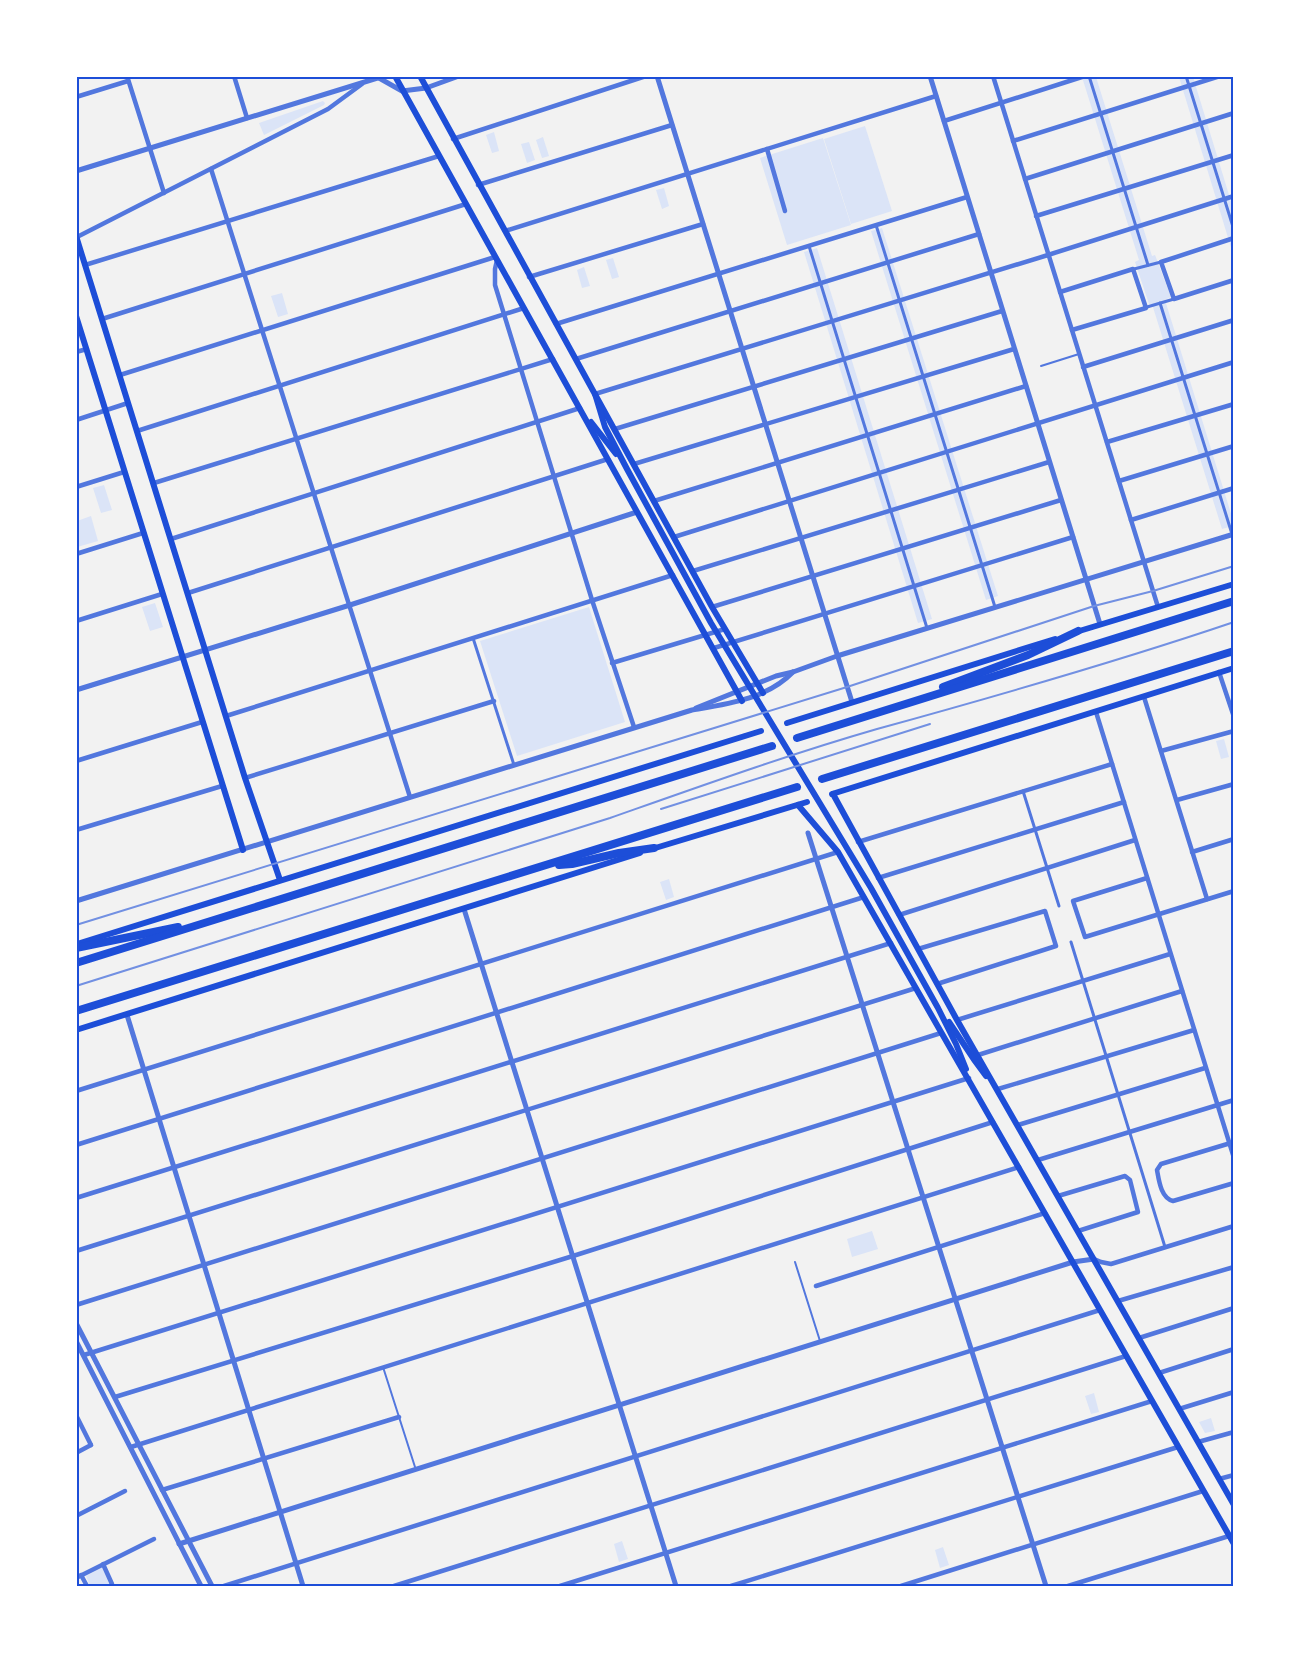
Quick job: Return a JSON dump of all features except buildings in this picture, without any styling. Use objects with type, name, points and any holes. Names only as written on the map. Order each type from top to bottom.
[{"type":"highway","points":[[797,738],[1233,601]]},
{"type":"highway","points":[[893,708],[1028,655],[1078,632]]},
{"type":"highway","points":[[822,779],[1233,651]]},
{"type":"highway","points":[[76,963],[772,746]]},
{"type":"highway","points":[[76,1011],[797,787]]},
{"type":"highway","points":[[546,866],[572,864],[654,848]]},
{"type":"highway","points":[[76,946],[202,924]]},
{"type":"main road","points":[[396,76],[402,91],[742,700]]},
{"type":"main road","points":[[420,76],[712,607],[763,693]]},
{"type":"main road","points":[[77,237],[245,778],[280,880]]},
{"type":"main road","points":[[76,316],[243,850]]},
{"type":"main road","points":[[595,394],[605,427],[711,623],[871,888],[938,1008],[956,1044],[969,1078]]},
{"type":"main road","points":[[580,408],[627,469]]},
{"type":"main road","points":[[787,723],[1233,584]]},
{"type":"main road","points":[[720,658],[738,652]]},
{"type":"main road","points":[[1233,668],[832,794],[957,1020],[1233,1504]]},
{"type":"main road","points":[[76,946],[761,730]]},
{"type":"main road","points":[[76,1030],[807,802]]},
{"type":"main road","points":[[798,805],[838,852],[854,879],[1233,1544]]},
{"type":"main road","points":[[854,879],[860,871],[874,870]]},
{"type":"main road","points":[[938,1008],[975,1061],[998,1089]]},
{"type":"street","points":[[234,76],[248,118]]},
{"type":"street","points":[[76,171],[382,77],[402,91],[426,87],[459,76]]},
{"type":"street","points":[[453,139],[646,76]]},
{"type":"street","points":[[657,76],[852,702]]},
{"type":"street","points":[[930,76],[1100,624]]},
{"type":"street","points":[[993,76],[1158,607]]},
{"type":"street","points":[[944,121],[1087,76],[1148,265]]},
{"type":"street","points":[[1186,76],[1233,230]]},
{"type":"street","points":[[1013,141],[1220,76]]},
{"type":"street","points":[[76,97],[128,79],[164,193]]},
{"type":"street","points":[[77,237],[328,110],[365,82]]},
{"type":"street","points":[[505,231],[936,96]]},
{"type":"street","points":[[1025,179],[1233,113]]},
{"type":"street","points":[[478,184],[672,125]]},
{"type":"street","points":[[767,149],[785,211]]},
{"type":"street","points":[[1036,216],[1233,154]]},
{"type":"street","points":[[85,265],[439,156]]},
{"type":"street","points":[[211,169],[410,796]]},
{"type":"street","points":[[595,394],[1233,196]]},
{"type":"street","points":[[556,324],[967,197]]},
{"type":"street","points":[[102,319],[466,204]]},
{"type":"street","points":[[529,277],[703,224]]},
{"type":"street","points":[[876,225],[996,608]]},
{"type":"street","points":[[576,359],[979,234]]},
{"type":"street","points":[[1060,292],[1233,238]]},
{"type":"street","points":[[809,246],[928,630]]},
{"type":"street","points":[[120,375],[496,259],[495,285],[503,313],[634,727]]},
{"type":"street","points":[[1161,262],[1174,299]]},
{"type":"street","points":[[1133,270],[1146,308]]},
{"type":"street","points":[[1072,330],[1233,280]]},
{"type":"street","points":[[692,710],[757,683],[837,656],[928,630],[1143,560],[1233,534],[1160,303]]},
{"type":"street","points":[[137,431],[524,308]]},
{"type":"street","points":[[615,429],[1002,311]]},
{"type":"street","points":[[1083,367],[1233,320]]},
{"type":"street","points":[[76,352],[87,349]]},
{"type":"street","points":[[634,464],[1014,349]]},
{"type":"street","points":[[153,483],[553,359]]},
{"type":"street","points":[[674,537],[1233,362]]},
{"type":"street","points":[[654,501],[1026,386]]},
{"type":"street","points":[[76,420],[128,403]]},
{"type":"street","points":[[1107,442],[1233,404]]},
{"type":"street","points":[[171,538],[580,408]]},
{"type":"street","points":[[1119,481],[1233,446]]},
{"type":"street","points":[[188,593],[608,459]]},
{"type":"street","points":[[693,571],[1049,462]]},
{"type":"street","points":[[76,488],[124,472]]},
{"type":"street","points":[[1131,520],[1233,488]]},
{"type":"street","points":[[712,607],[1061,500]]},
{"type":"street","points":[[76,690],[350,605],[637,512]]},
{"type":"street","points":[[76,554],[143,533]]},
{"type":"street","points":[[714,648],[1072,537]]},
{"type":"street","points":[[226,716],[673,575]]},
{"type":"street","points":[[76,621],[162,594]]},
{"type":"street","points":[[612,663],[725,630]]},
{"type":"street","points":[[473,638],[514,765]]},
{"type":"street","points":[[77,901],[634,727],[692,710],[742,700],[781,684],[793,672]]},
{"type":"street","points":[[1220,672],[1233,717]]},
{"type":"street","points":[[1144,697],[1207,899]]},
{"type":"street","points":[[245,778],[494,701]]},
{"type":"street","points":[[1096,712],[1217,1105],[1231,1142],[1233,1158]]},
{"type":"street","points":[[76,761],[202,722]]},
{"type":"street","points":[[1161,751],[1233,731]]},
{"type":"street","points":[[858,842],[1112,764]]},
{"type":"street","points":[[1177,801],[1233,784]]},
{"type":"street","points":[[76,830],[222,786]]},
{"type":"street","points":[[1023,791],[1059,906]]},
{"type":"street","points":[[878,878],[1124,802]]},
{"type":"street","points":[[808,833],[1046,1587]]},
{"type":"street","points":[[1192,852],[1233,839]]},
{"type":"street","points":[[899,915],[1135,840]]},
{"type":"street","points":[[76,1091],[838,852]]},
{"type":"street","points":[[1147,878],[1073,901],[1085,938],[1233,891]]},
{"type":"street","points":[[76,1144],[864,897]]},
{"type":"street","points":[[464,909],[676,1587]]},
{"type":"street","points":[[918,949],[1045,911],[1056,946],[937,984]]},
{"type":"street","points":[[1071,942],[1165,1247]]},
{"type":"street","points":[[76,1198],[891,943]]},
{"type":"street","points":[[957,1020],[1170,954]]},
{"type":"street","points":[[76,1251],[916,988]]},
{"type":"street","points":[[978,1055],[1182,991]]},
{"type":"street","points":[[127,1015],[303,1587]]},
{"type":"street","points":[[998,1089],[1194,1030]]},
{"type":"street","points":[[76,1305],[941,1033]]},
{"type":"street","points":[[1018,1125],[1206,1068]]},
{"type":"street","points":[[84,1355],[969,1078]]},
{"type":"street","points":[[1038,1160],[1233,1100]]},
{"type":"street","points":[[115,1398],[573,1256],[993,1122]]},
{"type":"street","points":[[1231,1142],[1161,1164],[1157,1172],[1164,1196],[1173,1202],[1233,1183]]},
{"type":"street","points":[[131,1447],[1019,1167]]},
{"type":"street","points":[[1058,1196],[1127,1177],[1130,1180],[1138,1212],[1078,1231]]},
{"type":"street","points":[[816,1286],[1045,1213]]},
{"type":"street","points":[[179,1544],[1073,1262],[1094,1259],[1101,1263],[1111,1264],[1233,1226]]},
{"type":"street","points":[[1118,1302],[1233,1267]]},
{"type":"street","points":[[1139,1338],[1233,1308]]},
{"type":"street","points":[[224,1587],[1100,1310]]},
{"type":"street","points":[[76,1323],[212,1587]]},
{"type":"street","points":[[76,1341],[201,1587]]},
{"type":"street","points":[[1158,1373],[1233,1349]]},
{"type":"street","points":[[394,1587],[1126,1356]]},
{"type":"street","points":[[1179,1409],[1233,1392]]},
{"type":"street","points":[[560,1587],[1152,1401]]},
{"type":"street","points":[[77,1417],[79,1426],[91,1445]]},
{"type":"street","points":[[162,1490],[399,1417]]},
{"type":"street","points":[[1198,1442],[1233,1432]]},
{"type":"street","points":[[76,1454],[91,1445],[98,1445]]},
{"type":"street","points":[[731,1587],[1178,1447]]},
{"type":"street","points":[[1219,1479],[1233,1475]]},
{"type":"street","points":[[77,1515],[125,1491]]},
{"type":"street","points":[[901,1587],[1203,1491]]},
{"type":"street","points":[[1068,1587],[1229,1536]]},
{"type":"street","points":[[87,1587],[79,1576],[154,1539]]},
{"type":"street","points":[[103,1564],[112,1582],[110,1587]]},
{"type":"lane","points":[[1041,366],[1079,354]]},
{"type":"lane","points":[[795,1262],[820,1341]]},
{"type":"lane","points":[[383,1367],[416,1469]]},
{"type":"shaded area","points":[[1082,77],[1096,77],[1152,256],[1155,255],[1171,297],[1165,300],[1233,526],[1222,529],[1152,304],[1149,304],[1135,262],[1139,260]]},
{"type":"shaded area","points":[[1179,77],[1193,77],[1233,208],[1233,254]]},
{"type":"shaded area","points":[[323,101],[324,105],[264,135],[259,123]]},
{"type":"shaded area","points":[[865,126],[892,211],[851,224],[824,139]]},
{"type":"shaded area","points":[[494,132],[499,151],[492,153],[486,135]]},
{"type":"shaded area","points":[[543,137],[549,156],[542,158],[536,140]]},
{"type":"shaded area","points":[[823,138],[851,225],[787,245],[760,158]]},
{"type":"shaded area","points":[[529,142],[535,160],[527,163],[521,144]]},
{"type":"shaded area","points":[[664,188],[669,206],[662,209],[656,190]]},
{"type":"shaded area","points":[[882,228],[998,596],[986,600],[871,231]]},
{"type":"shaded area","points":[[817,248],[932,619],[918,623],[804,252]]},
{"type":"shaded area","points":[[613,258],[619,277],[612,279],[606,260]]},
{"type":"shaded area","points":[[584,267],[590,286],[582,288],[577,270]]},
{"type":"shaded area","points":[[282,293],[288,314],[278,317],[271,296]]},
{"type":"shaded area","points":[[104,485],[112,510],[101,513],[93,488]]},
{"type":"shaded area","points":[[91,516],[98,541],[77,547],[77,521]]},
{"type":"shaded area","points":[[155,603],[163,627],[150,631],[142,607]]},
{"type":"shaded area","points":[[589,607],[625,722],[517,756],[480,641]]},
{"type":"shaded area","points":[[1224,739],[1229,757],[1221,759],[1216,741]]},
{"type":"shaded area","points":[[669,879],[674,897],[666,900],[660,882]]},
{"type":"shaded area","points":[[872,1231],[878,1249],[852,1257],[847,1239]]},
{"type":"shaded area","points":[[1094,1393],[1099,1412],[1091,1414],[1085,1396]]},
{"type":"shaded area","points":[[1211,1418],[1215,1431],[1205,1433],[1199,1422]]},
{"type":"shaded area","points":[[622,1541],[628,1559],[619,1562],[614,1544]]},
{"type":"shaded area","points":[[943,1547],[949,1565],[940,1568],[935,1550]]},
{"type":"shaded area","points":[[103,1567],[110,1584],[90,1586],[86,1576]]},
{"type":"railway","points":[[76,925],[847,687],[1094,606],[1234,566]]},
{"type":"railway","points":[[76,986],[610,818],[810,750],[1101,665],[1234,622]]},
{"type":"railway","points":[[661,809],[930,724]]}]
